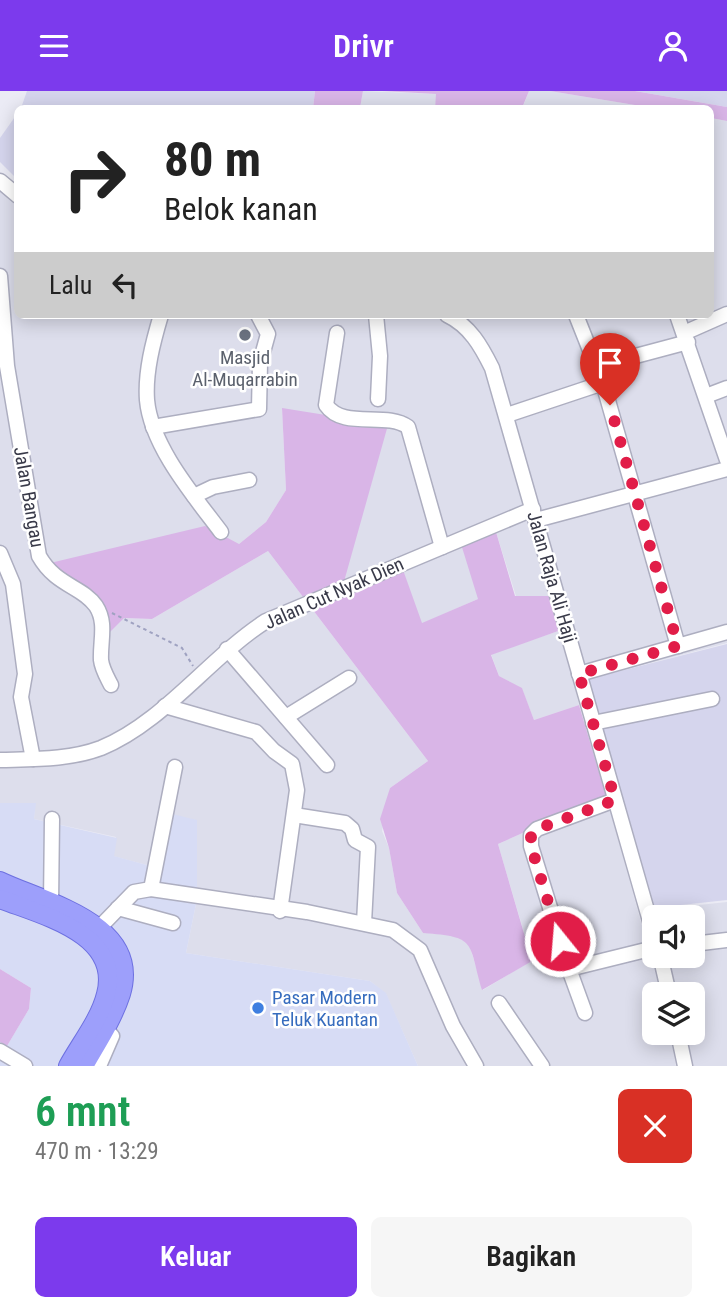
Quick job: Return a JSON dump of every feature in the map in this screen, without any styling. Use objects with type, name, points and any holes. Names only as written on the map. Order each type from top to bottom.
[{"type":"main road","points":[[0,881],[100,927],[119,952],[124,977],[120,996],[84,1066]]},
{"type":"main road","points":[[0,899],[87,937],[105,960],[106,993],[68,1066]]},
{"type":"street","points":[[0,181],[14,193]]},
{"type":"street","name":"Jalan Bangau","points":[[0,276],[7,366],[39,556],[51,575],[94,604]]},
{"type":"street","points":[[598,366],[686,337],[727,314]]},
{"type":"street","points":[[160,319],[148,375],[147,401],[153,427],[194,496],[221,531]]},
{"type":"street","points":[[153,427],[259,409],[260,363],[268,334],[260,319]]},
{"type":"street","points":[[376,319],[380,356],[378,399]]},
{"type":"street","name":"Jalan Raja Ali Haji","points":[[457,319],[479,341],[492,369],[507,415],[645,905]]},
{"type":"street","points":[[578,319],[598,366],[637,493],[678,646]]},
{"type":"street","points":[[679,319],[727,460]]},
{"type":"street","points":[[337,333],[326,405],[341,415],[397,421],[408,427],[442,547]]},
{"type":"street","points":[[507,415],[603,383]]},
{"type":"street","points":[[706,396],[727,388]]},
{"type":"street","name":"Jalan Cut Nyak Dien","points":[[0,760],[82,754],[103,747],[165,706],[250,631],[285,611],[442,547],[534,515],[637,493],[727,469]]},
{"type":"street","points":[[194,496],[213,487],[249,480]]},
{"type":"street","points":[[0,553],[13,584],[25,674],[21,697],[33,759]]},
{"type":"street","points":[[94,604],[103,625],[101,661],[111,685]]},
{"type":"street","points":[[579,674],[727,632]]},
{"type":"street","points":[[227,649],[327,765]]},
{"type":"street","points":[[286,717],[349,678]]},
{"type":"street","points":[[593,723],[712,699]]},
{"type":"street","points":[[165,706],[259,734],[295,770],[298,790],[280,911]]},
{"type":"street","points":[[139,914],[175,767]]},
{"type":"street","points":[[585,1013],[530,839],[537,829],[615,800]]},
{"type":"street","points":[[294,815],[345,823],[351,826],[355,840],[368,847],[364,923]]},
{"type":"street","points":[[51,904],[52,820]]},
{"type":"street","points":[[100,927],[134,893],[147,889],[364,923],[393,930],[420,950],[453,1026],[477,1066]]},
{"type":"street","points":[[118,908],[173,923]]},
{"type":"street","points":[[705,943],[727,940]]},
{"type":"street","points":[[569,969],[642,951]]},
{"type":"street","points":[[499,1003],[542,1066]]},
{"type":"street","points":[[99,1066],[112,1041],[112,1036],[105,1029]]},
{"type":"street","points":[[681,1045],[685,1066]]},
{"type":"street","points":[[0,1051],[25,1066]]},
{"type":"path","points":[[94,604],[182,648],[199,676]]},
{"type":"shaded area","points":[[27,91],[315,91],[313,105],[22,105]]},
{"type":"shaded area","points":[[315,91],[363,91],[361,105],[313,105]]},
{"type":"shaded area","points":[[363,91],[437,94],[435,105],[361,105]]},
{"type":"shaded area","points":[[382,91],[529,91],[523,105],[435,105],[436,94]]},
{"type":"shaded area","points":[[529,91],[550,91],[635,105],[524,105]]},
{"type":"shaded area","points":[[550,91],[635,91],[727,107],[727,121],[714,119],[714,105],[635,105]]},
{"type":"shaded area","points":[[635,91],[727,91],[727,107]]},
{"type":"shaded area","points":[[14,118],[14,176],[0,162],[0,138]]},
{"type":"shaded area","points":[[714,119],[727,121],[727,464],[540,512],[498,370],[459,319],[714,319]]},
{"type":"shaded area","points":[[0,186],[14,198],[14,319],[446,319],[466,336],[491,382],[551,596],[516,596],[496,532],[478,599],[421,624],[402,568],[349,588],[282,408],[286,490],[266,522],[239,544],[124,618],[152,619],[268,551],[428,761],[390,788],[382,831],[389,848],[397,893],[423,933],[459,935],[469,944],[483,990],[532,960],[498,844],[606,796],[642,926],[642,968],[654,968],[658,982],[642,982],[642,1045],[672,1045],[676,1066],[418,1066],[386,994],[370,981],[186,953],[197,899],[154,867],[113,856],[116,837],[34,819],[35,803],[0,803]]},
{"type":"shaded area","points":[[282,408],[388,425],[345,578],[349,588],[402,567],[422,623],[478,599],[461,544],[496,532],[515,596],[551,596],[561,630],[491,655],[499,676],[522,688],[534,720],[579,705],[606,796],[498,844],[532,961],[482,990],[468,945],[453,937],[423,933],[397,893],[389,848],[380,819],[390,788],[428,761],[268,551],[152,619],[124,618],[108,634],[105,612],[46,564],[205,526],[239,544],[266,522],[286,490]]},
{"type":"shaded area","points":[[727,473],[727,643],[585,680],[544,524]]},
{"type":"shaded area","points":[[561,630],[579,705],[534,720],[522,689],[499,676],[491,654]]},
{"type":"shaded area","points":[[727,644],[727,900],[652,905],[589,679]]},
{"type":"shaded area","name":"Pasar Modern Teluk Kuantan","points":[[0,803],[36,803],[34,819],[117,838],[114,856],[154,867],[164,812],[197,820],[197,899],[186,953],[370,981],[386,993],[418,1066],[91,1066],[129,970],[124,944],[104,921],[0,877]]},
{"type":"shaded area","points":[[727,902],[727,1066],[688,1066],[685,1045],[705,1045],[705,982],[670,982],[666,968],[705,968],[705,905],[699,905]]},
{"type":"shaded area","points":[[0,907],[65,931],[92,951],[100,976],[99,992],[59,1066],[0,1066],[0,1042],[7,1046],[29,1009],[31,988],[0,969]]},
{"type":"shaded area","points":[[0,969],[31,988],[29,1009],[7,1046],[0,1042]]},
{"type":"place","name":"Masjid Al-Muqarrabin","points":[[245,335]]},
{"type":"place","name":"Pasar Modern Teluk Kuantan","points":[[258,1008]]},
{"type":"route","points":[[560,941],[531,846],[531,835],[537,829],[615,800],[579,674],[678,646],[610,405]]}]
